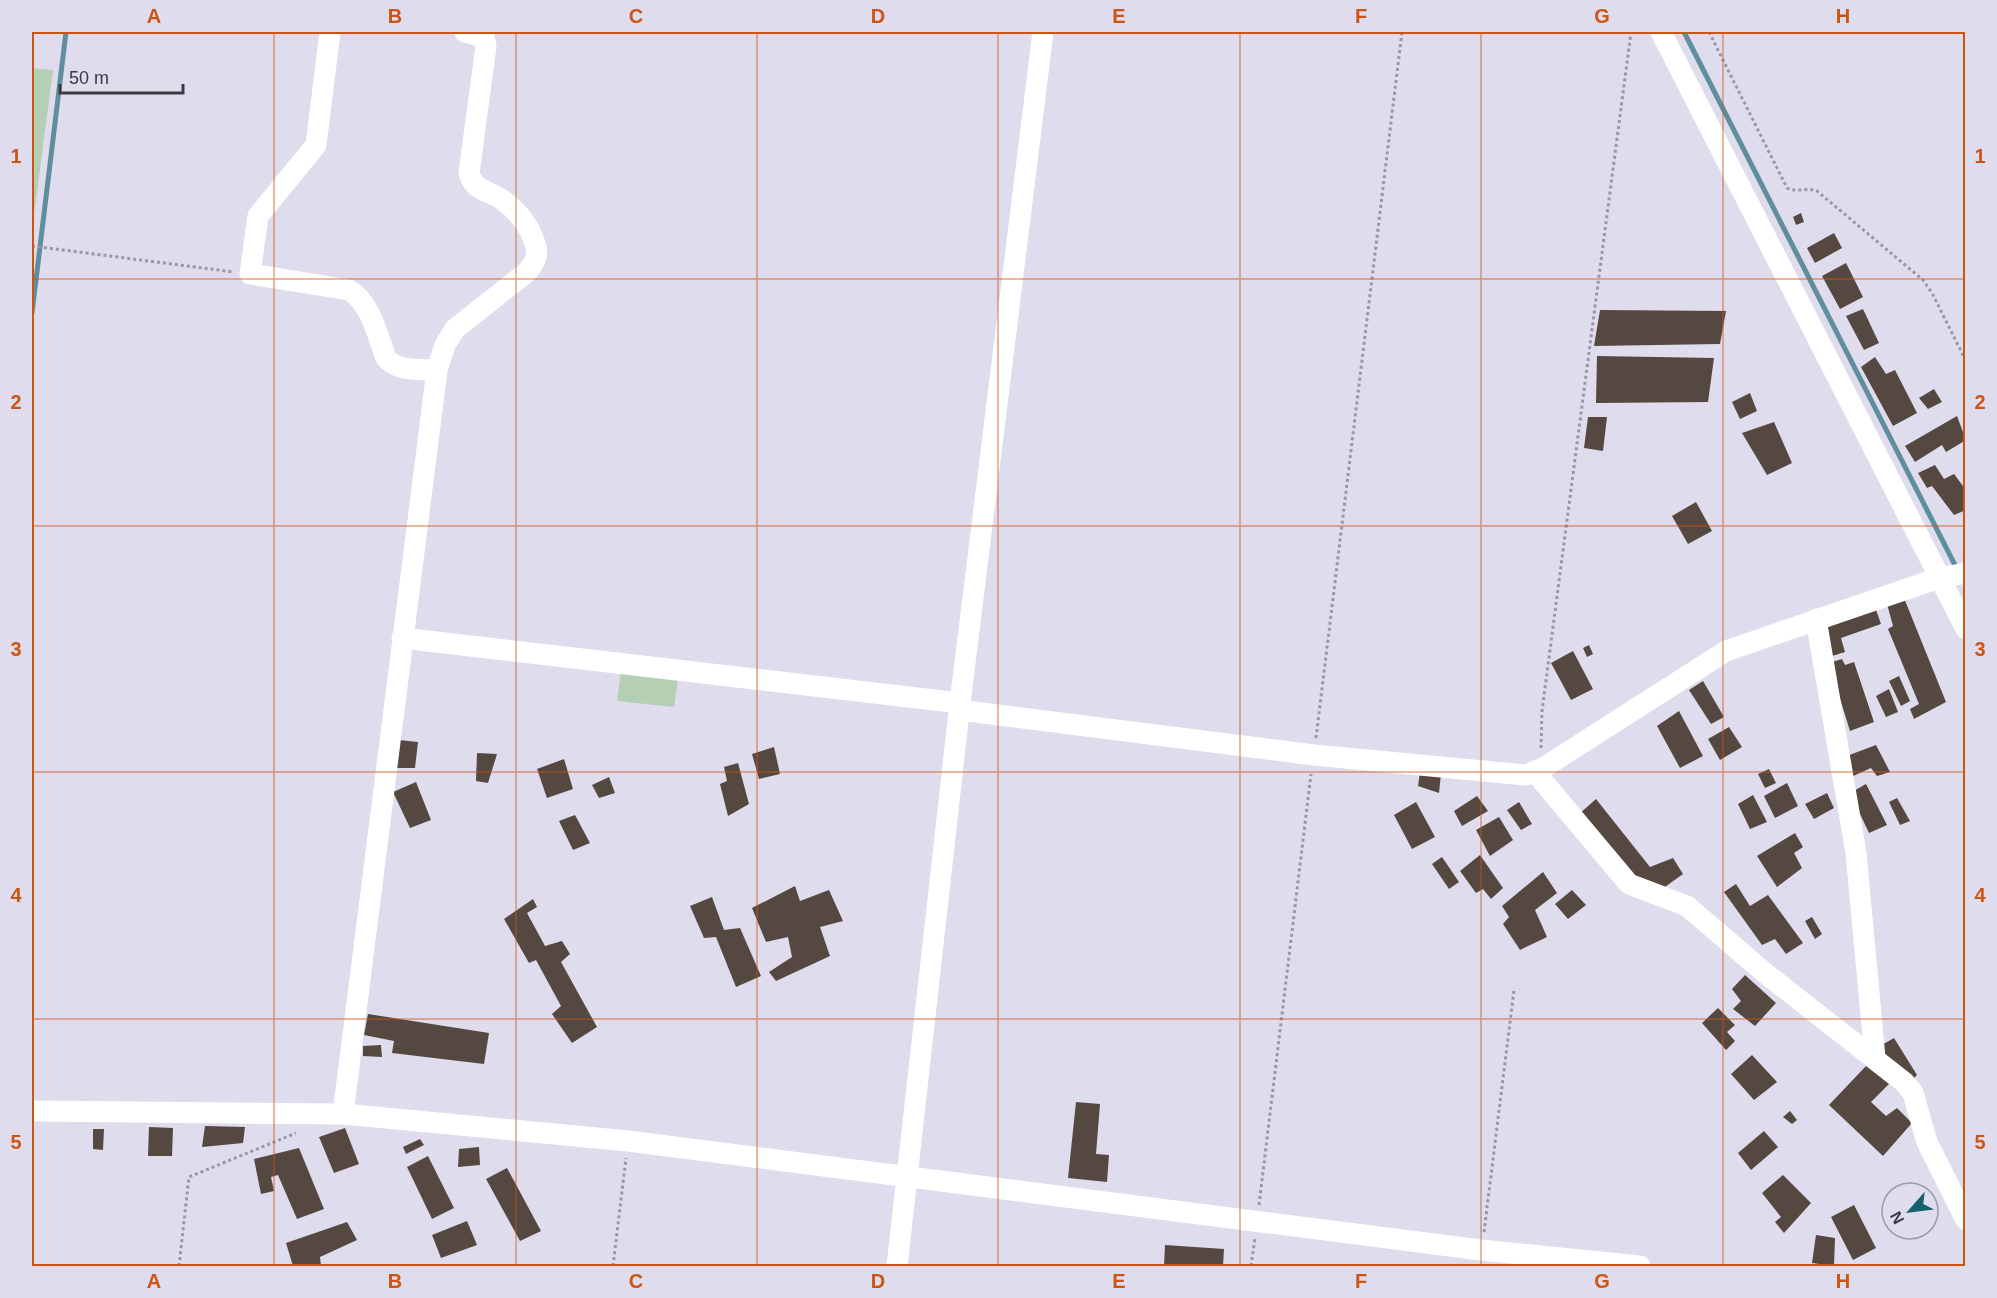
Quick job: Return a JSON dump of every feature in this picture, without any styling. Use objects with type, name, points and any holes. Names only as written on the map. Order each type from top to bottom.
[{"type":"street","points":[[330,32],[316,146],[258,216],[250,274],[349,290],[359,296],[365,305],[386,358],[391,364],[397,368],[436,370]]},
{"type":"street","points":[[342,1114],[436,370],[445,345],[455,329],[527,272],[537,261],[538,252],[530,230],[519,213],[502,199],[476,186],[471,181],[469,172],[486,46],[484,37],[465,32]]},
{"type":"street","points":[[897,1266],[969,710],[1044,32]]},
{"type":"street","points":[[1661,32],[1955,576],[1965,629]]},
{"type":"street","points":[[402,638],[1314,754],[1526,775],[1539,770],[1726,651],[1816,619],[1955,576]]},
{"type":"street","points":[[1816,619],[1856,853],[1875,1058]]},
{"type":"street","points":[[1539,770],[1629,884],[1687,906],[1799,1000],[1875,1058],[1913,1093],[1927,1142],[1965,1220]]},
{"type":"street","points":[[32,1110],[342,1114],[628,1141],[1481,1250],[1640,1266]]},
{"type":"path","points":[[1251,1266],[1402,32]]},
{"type":"path","points":[[1539,770],[1542,711],[1631,32]]},
{"type":"path","points":[[1709,32],[1787,188],[1795,191],[1811,189],[1817,191],[1923,280],[1932,293],[1965,361]]},
{"type":"path","points":[[33,246],[250,274]]},
{"type":"path","points":[[1481,1250],[1514,990]]},
{"type":"path","points":[[179,1266],[189,1177],[297,1132]]},
{"type":"path","points":[[613,1266],[628,1141]]},
{"type":"green space","points":[[32,68],[53,70],[32,230]]},
{"type":"green space","points":[[621,671],[678,679],[674,707],[617,701]]},
{"type":"building","points":[[1801,213],[1804,222],[1796,225],[1793,217]]},
{"type":"building","points":[[1834,233],[1842,248],[1815,263],[1807,248]]},
{"type":"building","points":[[1846,263],[1863,297],[1840,309],[1822,276]]},
{"type":"building","points":[[1863,309],[1879,343],[1864,350],[1846,316]]},
{"type":"building","points":[[1600,310],[1726,311],[1720,344],[1594,346]]},
{"type":"building","points":[[1597,356],[1714,358],[1708,402],[1596,403]]},
{"type":"building","points":[[1875,357],[1886,374],[1895,370],[1917,413],[1893,426],[1861,367]]},
{"type":"building","points":[[1934,389],[1942,402],[1928,409],[1919,398]]},
{"type":"building","points":[[1750,393],[1757,411],[1740,419],[1732,402]]},
{"type":"building","points":[[1957,416],[1966,440],[1946,452],[1942,445],[1915,462],[1905,446]]},
{"type":"building","points":[[1588,417],[1607,417],[1603,451],[1584,448]]},
{"type":"building","points":[[1774,422],[1792,463],[1767,475],[1742,433]]},
{"type":"building","points":[[1935,465],[1944,479],[1954,474],[1966,490],[1966,510],[1954,515],[1932,486],[1927,488],[1918,473]]},
{"type":"building","points":[[1696,502],[1712,531],[1688,544],[1672,516]]},
{"type":"building","points":[[1904,598],[1946,702],[1914,719],[1910,709],[1919,704],[1888,629],[1893,626],[1887,604]]},
{"type":"building","points":[[1874,604],[1881,624],[1841,638],[1845,652],[1829,657],[1821,623]]},
{"type":"building","points":[[1589,645],[1593,654],[1587,657],[1583,648]]},
{"type":"building","points":[[1573,651],[1593,689],[1571,700],[1551,663]]},
{"type":"building","points":[[1842,659],[1845,665],[1854,662],[1874,722],[1850,731],[1829,663]]},
{"type":"building","points":[[1899,676],[1910,701],[1901,706],[1889,681]]},
{"type":"building","points":[[1703,681],[1724,717],[1711,724],[1689,690]]},
{"type":"building","points":[[1889,689],[1898,712],[1886,717],[1876,696]]},
{"type":"building","points":[[1679,711],[1703,756],[1680,768],[1657,726]]},
{"type":"building","points":[[1729,727],[1742,747],[1720,760],[1708,739]]},
{"type":"building","points":[[399,740],[418,742],[415,768],[394,768]]},
{"type":"building","points":[[1876,745],[1890,772],[1877,776],[1871,768],[1851,777],[1844,757]]},
{"type":"building","points":[[774,747],[780,774],[759,779],[752,754]]},
{"type":"building","points":[[477,753],[497,754],[488,783],[476,781]]},
{"type":"building","points":[[564,759],[573,789],[547,798],[537,769]]},
{"type":"building","points":[[738,763],[749,804],[728,816],[720,784],[727,781],[724,767]]},
{"type":"building","points":[[1769,769],[1776,783],[1765,788],[1758,774]]},
{"type":"building","points":[[1420,772],[1441,774],[1439,793],[1418,786]]},
{"type":"building","points":[[609,777],[615,793],[599,798],[592,785]]},
{"type":"building","points":[[416,782],[431,820],[410,828],[393,792]]},
{"type":"building","points":[[1787,783],[1798,806],[1775,818],[1764,796]]},
{"type":"building","points":[[1866,784],[1887,825],[1869,833],[1850,793]]},
{"type":"building","points":[[1827,793],[1834,808],[1814,819],[1805,804]]},
{"type":"building","points":[[1753,795],[1767,822],[1750,829],[1738,804]]},
{"type":"building","points":[[1477,796],[1488,811],[1462,826],[1454,811]]},
{"type":"building","points":[[1897,798],[1910,821],[1900,825],[1889,802]]},
{"type":"building","points":[[1596,799],[1650,867],[1673,858],[1683,874],[1662,889],[1635,885],[1578,815]]},
{"type":"building","points":[[1416,802],[1435,837],[1412,849],[1394,815]]},
{"type":"building","points":[[1519,802],[1532,824],[1521,830],[1507,810]]},
{"type":"building","points":[[575,815],[590,843],[573,850],[559,821]]},
{"type":"building","points":[[1499,817],[1513,840],[1490,856],[1476,830]]},
{"type":"building","points":[[1795,833],[1803,847],[1794,853],[1802,868],[1777,887],[1757,856]]},
{"type":"building","points":[[1480,855],[1503,888],[1491,899],[1483,889],[1476,893],[1460,871]]},
{"type":"building","points":[[1442,857],[1459,882],[1449,889],[1432,864]]},
{"type":"building","points":[[1543,872],[1557,893],[1535,910],[1547,937],[1520,950],[1503,924],[1509,917],[1502,906]]},
{"type":"building","points":[[1736,884],[1750,906],[1768,895],[1803,943],[1786,954],[1775,939],[1762,945],[1724,892]]},
{"type":"building","points":[[795,886],[800,901],[829,890],[843,921],[820,927],[830,956],[776,981],[769,972],[792,957],[788,937],[766,942],[752,908]]},
{"type":"building","points":[[1572,890],[1586,905],[1568,919],[1555,904]]},
{"type":"building","points":[[712,897],[724,930],[740,928],[761,976],[736,987],[716,937],[704,938],[690,906]]},
{"type":"building","points":[[533,899],[537,907],[527,913],[545,946],[562,941],[570,954],[561,962],[597,1027],[572,1043],[552,1014],[561,1006],[536,960],[529,963],[504,919]]},
{"type":"building","points":[[1812,917],[1822,934],[1815,939],[1805,921]]},
{"type":"building","points":[[1745,975],[1776,1003],[1755,1026],[1733,1009],[1741,1001],[1732,989]]},
{"type":"building","points":[[1718,1008],[1735,1025],[1727,1032],[1735,1041],[1726,1050],[1702,1023]]},
{"type":"building","points":[[368,1014],[489,1033],[484,1064],[392,1053],[394,1041],[364,1035]]},
{"type":"building","points":[[1894,1038],[1917,1075],[1911,1081],[1889,1062],[1880,1046]]},
{"type":"building","points":[[381,1045],[382,1057],[363,1056],[363,1046]]},
{"type":"building","points":[[1752,1055],[1777,1082],[1754,1100],[1731,1074]]},
{"type":"building","points":[[1866,1066],[1889,1084],[1871,1102],[1886,1116],[1897,1108],[1912,1123],[1883,1156],[1829,1105]]},
{"type":"building","points":[[1076,1102],[1100,1104],[1096,1154],[1109,1155],[1107,1182],[1068,1178]]},
{"type":"building","points":[[1790,1111],[1797,1120],[1792,1124],[1783,1117]]},
{"type":"building","points":[[205,1126],[245,1127],[243,1143],[202,1147]]},
{"type":"building","points":[[149,1127],[173,1128],[172,1156],[148,1156]]},
{"type":"building","points":[[345,1128],[359,1164],[334,1173],[319,1137]]},
{"type":"building","points":[[93,1129],[104,1129],[103,1150],[93,1149]]},
{"type":"building","points":[[1764,1131],[1778,1147],[1751,1170],[1738,1153]]},
{"type":"building","points":[[420,1139],[424,1145],[406,1154],[403,1147]]},
{"type":"building","points":[[479,1147],[480,1165],[458,1167],[459,1149]]},
{"type":"building","points":[[299,1148],[324,1209],[297,1219],[278,1175],[271,1177],[274,1191],[261,1194],[254,1159]]},
{"type":"building","points":[[428,1156],[454,1208],[432,1219],[407,1167]]},
{"type":"building","points":[[507,1168],[541,1231],[520,1241],[486,1179]]},
{"type":"building","points":[[1783,1175],[1811,1203],[1784,1233],[1775,1222],[1781,1217],[1762,1193]]},
{"type":"building","points":[[1854,1205],[1876,1248],[1853,1260],[1831,1217]]},
{"type":"building","points":[[467,1221],[477,1245],[441,1258],[432,1235]]},
{"type":"building","points":[[347,1222],[357,1240],[320,1257],[321,1266],[293,1266],[286,1243]]},
{"type":"building","points":[[1816,1235],[1835,1238],[1834,1266],[1812,1263]]},
{"type":"building","points":[[1165,1245],[1224,1249],[1223,1266],[1164,1266]]},
{"type":"waterway","points":[[32,313],[66,32]]},
{"type":"waterway","points":[[1684,32],[1958,571]]}]
